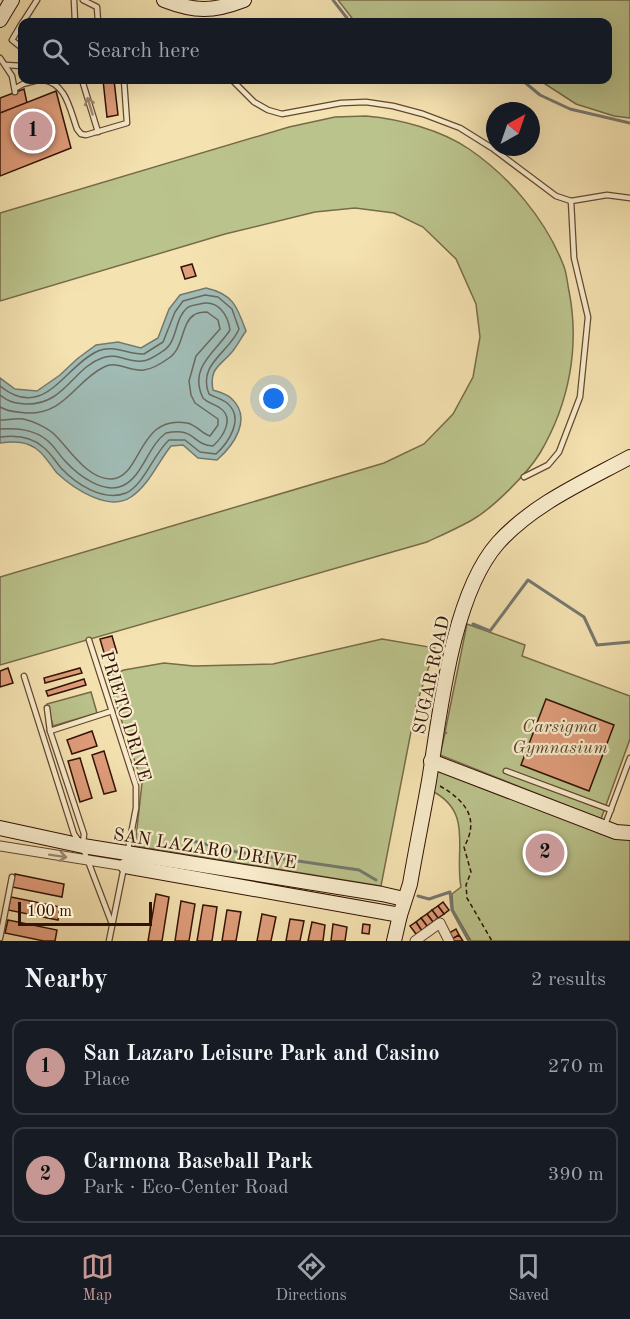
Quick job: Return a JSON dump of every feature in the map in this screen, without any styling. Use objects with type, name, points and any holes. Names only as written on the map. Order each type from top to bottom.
[{"type":"street","points":[[0,20],[12,0]]},
{"type":"street","points":[[164,0],[186,8],[207,10],[244,0]]},
{"type":"street","name":"SUGAR ROAD","points":[[394,941],[410,884],[454,639],[470,593],[498,543],[530,514],[630,457]]},
{"type":"street","points":[[431,761],[604,828],[630,833]]},
{"type":"street","name":"SAN LAZARO DRIVE","points":[[0,828],[83,846],[126,860],[400,915]]},
{"type":"street","name":"SAN LAZARO DRIVE","points":[[0,846],[88,860],[126,860],[404,899]]},
{"type":"street","points":[[415,941],[440,923],[449,941]]},
{"type":"lane","points":[[26,18],[37,0]]},
{"type":"lane","points":[[74,0],[75,18]]},
{"type":"lane","points":[[83,0],[97,7],[98,18]]},
{"type":"lane","points":[[18,31],[12,40],[18,45]]},
{"type":"lane","points":[[0,57],[6,65],[15,90],[23,84]]},
{"type":"lane","points":[[6,65],[18,66]]},
{"type":"lane","points":[[55,84],[61,88],[81,134],[86,135],[128,123],[124,84]]},
{"type":"lane","points":[[83,84],[98,132]]},
{"type":"lane","points":[[236,84],[254,102],[268,110],[282,114],[341,103],[366,102],[393,106],[460,128],[492,148],[556,195],[571,201],[584,201],[607,195],[630,198]]},
{"type":"lane","points":[[524,477],[548,465],[559,452],[580,397],[588,317],[574,258],[571,201]]},
{"type":"lane","name":"PRIETO DRIVE","points":[[89,640],[136,786],[136,808],[109,941]]},
{"type":"lane","points":[[24,676],[74,834],[83,846],[112,924]]},
{"type":"lane","points":[[47,708],[50,731],[84,834],[83,846]]},
{"type":"lane","points":[[50,731],[112,711]]},
{"type":"lane","points":[[604,828],[630,758]]},
{"type":"lane","points":[[506,771],[611,810]]},
{"type":"lane","points":[[0,938],[12,877]]},
{"type":"path","points":[[429,780],[456,797],[467,810],[472,831],[464,847],[471,872],[466,885],[467,898],[492,941]]},
{"type":"green space","points":[[338,0],[630,0],[630,118],[614,116],[576,104],[545,84],[612,84],[612,18],[352,18]]},
{"type":"green space","points":[[366,116],[420,126],[446,136],[469,149],[498,172],[525,200],[555,247],[564,267],[569,291],[573,333],[572,354],[565,395],[540,453],[518,480],[480,515],[427,542],[0,665],[0,577],[384,463],[424,444],[453,414],[473,377],[480,337],[476,304],[456,259],[423,227],[394,213],[355,208],[315,212],[225,234],[0,301],[0,213],[289,127],[335,117]]},
{"type":"green space","name":"Carsigma Gymnasium","points":[[467,624],[525,645],[522,656],[630,696],[630,739],[601,819],[440,755],[445,733],[447,733],[445,732]]},
{"type":"green space","points":[[382,639],[435,648],[416,706],[381,886],[135,846],[142,783],[107,676],[124,670],[164,663],[194,666],[273,664]]},
{"type":"green space","points":[[91,692],[97,713],[53,726],[47,704]]},
{"type":"green space","points":[[436,770],[630,839],[630,941],[471,941],[453,910],[452,894],[461,887],[460,833],[453,810],[445,800],[432,791]]},
{"type":"water","points":[[206,288],[222,294],[233,302],[246,331],[232,352],[214,372],[213,390],[231,398],[237,406],[241,422],[235,439],[217,460],[198,458],[183,445],[171,446],[137,492],[122,501],[113,502],[92,497],[73,486],[57,473],[42,453],[30,445],[16,442],[0,443],[0,378],[15,389],[37,391],[96,345],[118,342],[141,348],[158,338],[169,309],[180,295]]},
{"type":"building","points":[[103,84],[114,84],[118,115],[107,117]]},
{"type":"building","points":[[24,89],[27,103],[0,113],[0,98]]},
{"type":"building","points":[[56,91],[71,148],[0,176],[0,113]]},
{"type":"building","points":[[192,264],[196,276],[185,279],[181,267]]},
{"type":"building","points":[[112,636],[117,653],[105,656],[100,639]]},
{"type":"building","points":[[8,668],[13,683],[0,687],[0,671]]},
{"type":"building","points":[[80,668],[82,673],[45,683],[44,678]]},
{"type":"building","points":[[84,679],[86,685],[48,696],[46,691]]},
{"type":"building","points":[[546,699],[614,725],[589,791],[521,765]]},
{"type":"building","points":[[92,731],[97,746],[72,754],[67,740]]},
{"type":"building","points":[[104,751],[116,791],[104,794],[92,755]]},
{"type":"building","points":[[80,758],[92,798],[80,802],[68,761]]},
{"type":"building","points":[[15,874],[64,884],[62,897],[12,887]]},
{"type":"building","points":[[156,894],[169,897],[162,941],[148,941]]},
{"type":"building","points":[[11,897],[60,907],[58,920],[8,910]]},
{"type":"building","points":[[181,901],[195,904],[189,941],[175,941]]},
{"type":"building","points":[[443,902],[449,910],[444,914],[438,906]]},
{"type":"building","points":[[203,905],[217,907],[212,941],[197,941]]},
{"type":"building","points":[[438,906],[444,914],[438,918],[432,910]]},
{"type":"building","points":[[227,910],[241,912],[236,941],[222,941]]},
{"type":"building","points":[[432,910],[438,918],[433,922],[427,914]]},
{"type":"building","points":[[262,914],[276,917],[271,941],[257,941]]},
{"type":"building","points":[[427,914],[433,922],[427,926],[421,918]]},
{"type":"building","points":[[421,918],[427,926],[422,931],[416,922]]},
{"type":"building","points":[[290,919],[304,921],[300,941],[286,941]]},
{"type":"building","points":[[8,920],[57,930],[55,941],[5,933]]},
{"type":"building","points":[[312,922],[325,925],[323,941],[308,941]]},
{"type":"building","points":[[416,922],[422,931],[416,934],[410,926]]},
{"type":"building","points":[[333,924],[347,927],[345,941],[331,941]]},
{"type":"building","points":[[363,924],[370,925],[369,934],[362,933]]},
{"type":"building","points":[[456,929],[459,935],[452,939],[449,933]]},
{"type":"building","points":[[459,935],[463,941],[453,941],[452,939]]},
{"type":"waterway","points":[[333,0],[347,18]]},
{"type":"waterway","points":[[527,84],[540,95],[570,109],[630,123]]},
{"type":"waterway","points":[[473,624],[490,631],[528,580],[584,617],[597,645],[630,642]]},
{"type":"waterway","points":[[189,840],[237,852],[359,870],[376,880]]},
{"type":"waterway","points":[[418,896],[429,899],[450,892],[452,910],[469,941]]},
{"type":"place","name":"San Lazaro Leisure Park and Casino","points":[[33,131]]},
{"type":"place","name":"Carmona Baseball Park","points":[[545,853]]}]
